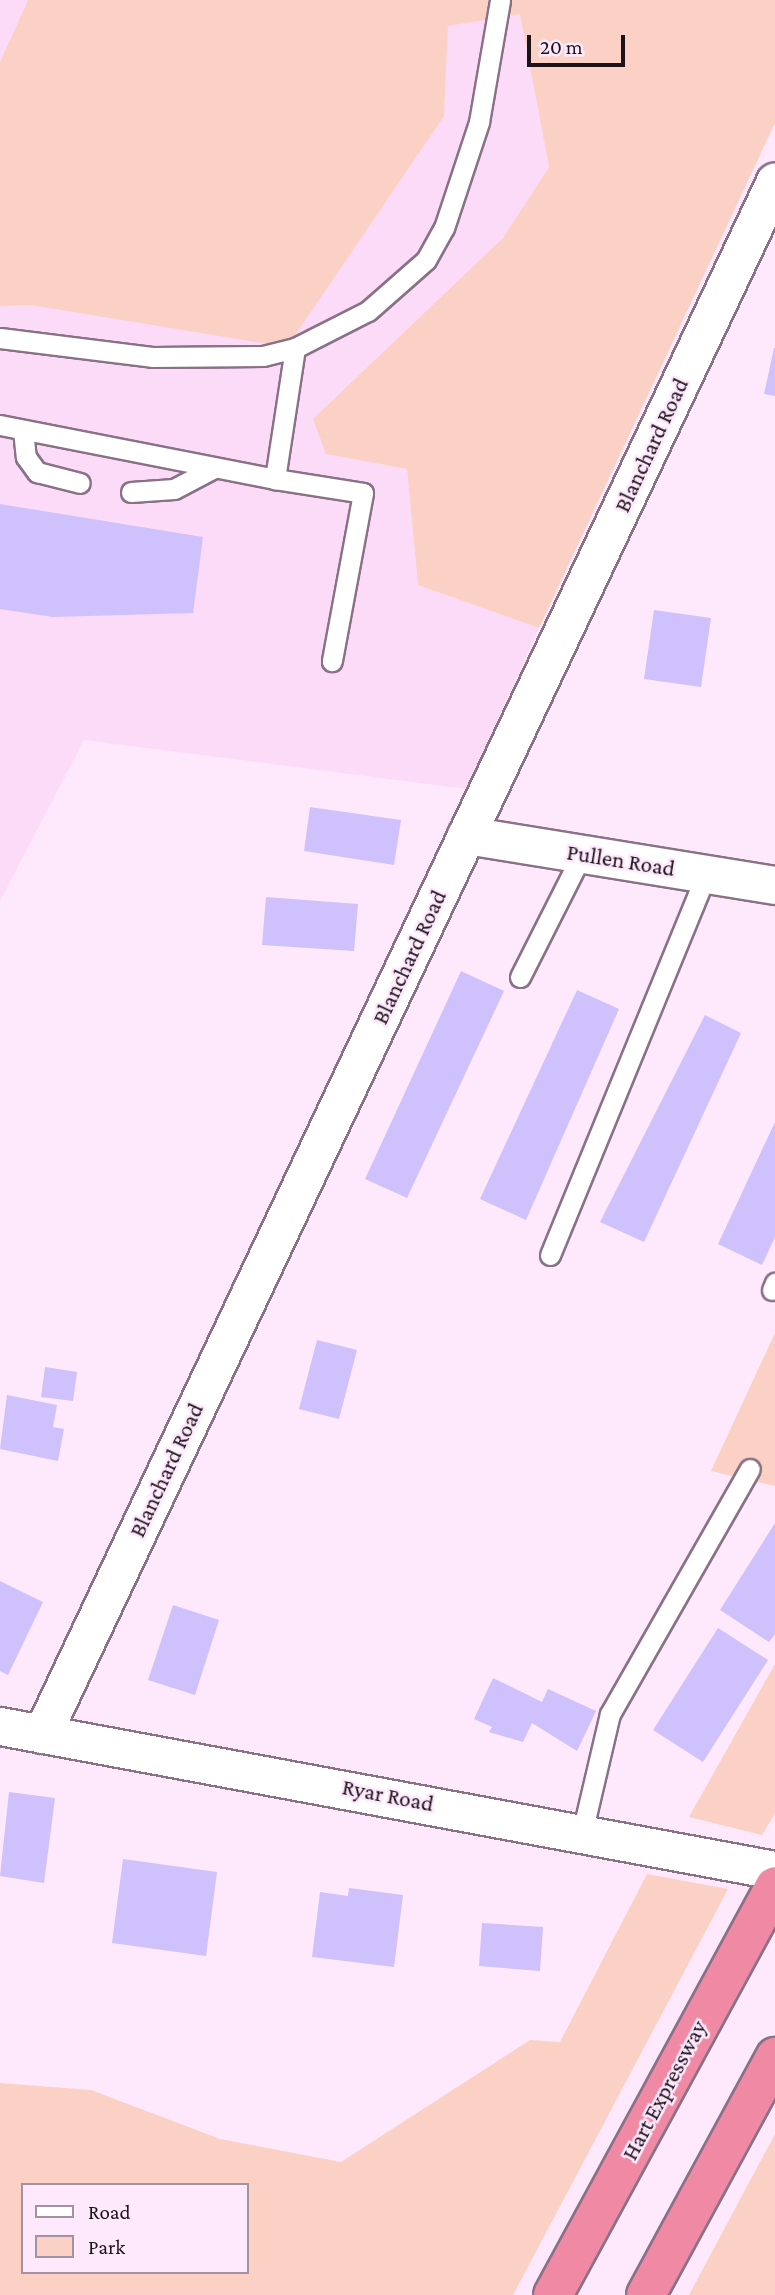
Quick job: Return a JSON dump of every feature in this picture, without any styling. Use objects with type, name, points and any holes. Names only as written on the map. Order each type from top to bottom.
[{"type":"highway","name":"Hart Expressway","points":[[553,2295],[775,1886]]},
{"type":"highway","points":[[646,2295],[775,2057]]},
{"type":"street","name":"Blanchard Road","points":[[42,1734],[775,181]]},
{"type":"street","name":"Pullen Road","points":[[466,835],[775,885]]},
{"type":"street","name":"Ryar Road","points":[[0,1726],[775,1870]]},
{"type":"lane","points":[[0,338],[152,357],[263,356],[295,348],[368,311],[426,260],[444,228],[479,122],[500,0]]},
{"type":"lane","points":[[275,479],[295,348]]},
{"type":"lane","points":[[0,425],[214,468],[363,493],[332,661]]},
{"type":"lane","points":[[23,430],[26,457],[37,472],[80,483]]},
{"type":"lane","points":[[131,492],[174,489],[214,468]]},
{"type":"lane","points":[[520,977],[582,854]]},
{"type":"lane","points":[[550,1255],[706,874]]},
{"type":"lane","points":[[582,1833],[610,1714],[750,1469]]},
{"type":"shaded area","points":[[0,0],[28,0],[0,62]]},
{"type":"shaded area","points":[[520,13],[549,167],[503,238],[326,454],[407,469],[418,585],[539,628],[467,789],[84,740],[0,901],[0,306],[31,305],[444,116],[448,26]]},
{"type":"green space","points":[[28,0],[775,0],[775,123],[539,628],[418,585],[407,469],[326,454],[313,419],[503,238],[549,167],[520,14],[448,26],[444,116],[287,347],[31,305],[0,306],[0,62]]},
{"type":"green space","points":[[775,1333],[775,1486],[711,1471]]},
{"type":"green space","points":[[775,1664],[775,1813],[762,1835],[689,1817]]},
{"type":"green space","points":[[647,1874],[728,1889],[513,2295],[0,2295],[0,2083],[91,2090],[220,2139],[341,2162],[530,2040],[560,2042]]},
{"type":"green space","points":[[775,2134],[775,2295],[689,2295]]},
{"type":"building","points":[[775,348],[775,396],[764,394]]},
{"type":"building","points":[[0,504],[203,537],[193,613],[53,617],[0,609]]},
{"type":"building","points":[[654,610],[711,618],[701,687],[644,679]]},
{"type":"building","points":[[310,807],[401,820],[394,865],[304,851]]},
{"type":"building","points":[[266,897],[358,904],[354,951],[262,945]]},
{"type":"building","points":[[461,971],[504,991],[407,1198],[365,1179]]},
{"type":"building","points":[[577,990],[619,1009],[526,1220],[480,1199]]},
{"type":"building","points":[[705,1015],[741,1033],[644,1242],[600,1222]]},
{"type":"building","points":[[775,1122],[775,1237],[762,1265],[718,1244]]},
{"type":"building","points":[[317,1340],[357,1350],[339,1419],[299,1409]]},
{"type":"building","points":[[45,1367],[77,1372],[73,1401],[41,1397]]},
{"type":"building","points":[[7,1395],[57,1405],[53,1427],[64,1429],[58,1461],[0,1449]]},
{"type":"building","points":[[775,1523],[775,1634],[769,1642],[720,1610]]},
{"type":"building","points":[[0,1581],[43,1602],[8,1675],[0,1671]]},
{"type":"building","points":[[173,1605],[219,1620],[195,1695],[148,1680]]},
{"type":"building","points":[[718,1628],[768,1660],[703,1762],[653,1730]]},
{"type":"building","points":[[493,1678],[542,1702],[548,1689],[596,1711],[577,1751],[532,1723],[523,1742],[489,1732],[492,1727],[474,1719]]},
{"type":"building","points":[[9,1792],[55,1798],[44,1883],[0,1876]]},
{"type":"building","points":[[123,1859],[217,1872],[206,1956],[112,1943]]},
{"type":"building","points":[[349,1888],[403,1895],[394,1967],[312,1957],[320,1892],[348,1896]]},
{"type":"building","points":[[482,1923],[543,1927],[540,1971],[479,1966]]}]
